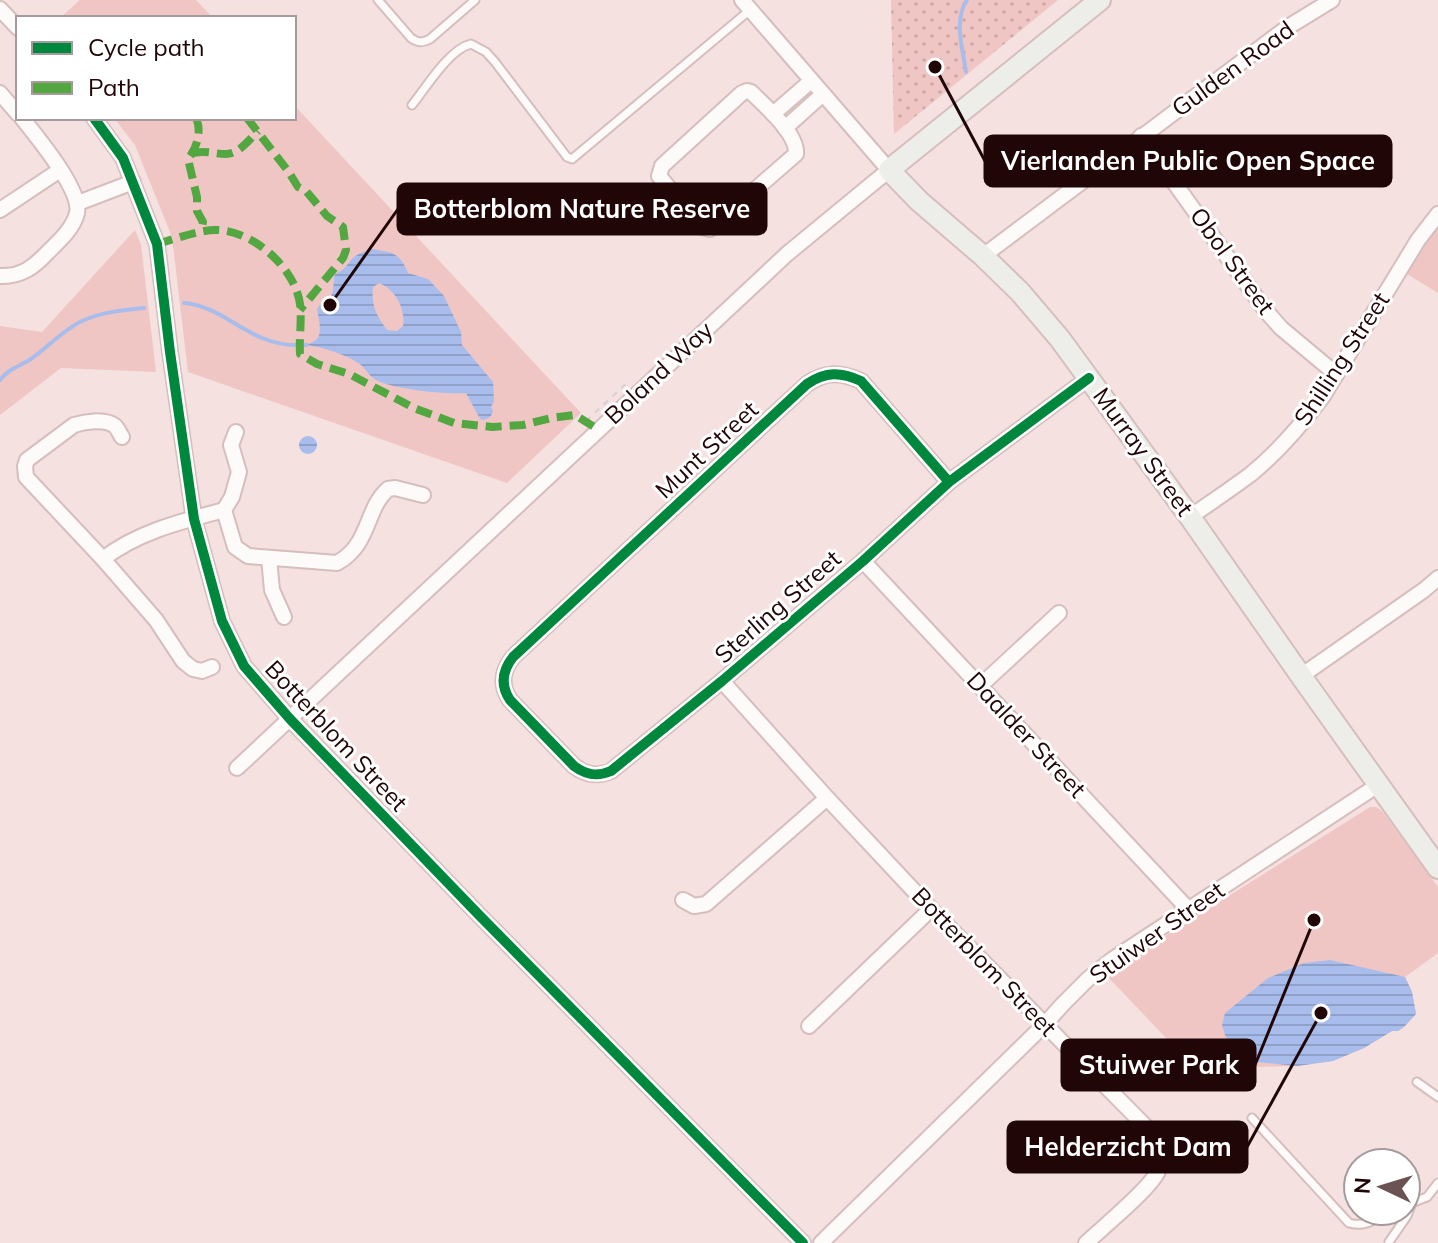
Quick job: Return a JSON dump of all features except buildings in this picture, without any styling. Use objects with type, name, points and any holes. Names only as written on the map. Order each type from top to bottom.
[{"type":"street","name":"Boland Way","points":[[237,768],[787,254],[1100,0]]},
{"type":"street","name":"Gulden Road","points":[[983,256],[1288,27],[1332,0]]},
{"type":"street","name":"Murray Street","points":[[746,5],[889,170],[1032,304],[1190,517],[1438,868]]},
{"type":"street","points":[[0,9],[16,26]]},
{"type":"street","points":[[773,114],[811,81]]},
{"type":"street","points":[[747,91],[785,128],[796,145],[796,154],[710,229],[702,227],[659,176],[662,166],[747,91]]},
{"type":"street","points":[[0,93],[16,111]]},
{"type":"street","points":[[785,128],[823,94]]},
{"type":"street","points":[[0,276],[21,274],[40,261],[73,224],[78,203],[53,158],[23,120]]},
{"type":"street","name":"Botterblom Street","points":[[96,120],[123,158],[157,244],[194,519],[222,621],[244,666],[290,719],[479,915],[803,1243]]},
{"type":"street","name":"Obol Street","points":[[1141,136],[1266,311],[1336,374]]},
{"type":"street","points":[[0,210],[60,170]]},
{"type":"street","points":[[78,203],[133,182]]},
{"type":"street","name":"Shilling Street","points":[[1190,517],[1270,457],[1307,417],[1418,240],[1438,214]]},
{"type":"street","name":"Munt Street","points":[[503,681],[513,657],[817,377],[835,373],[861,381],[949,482]]},
{"type":"street","name":"Sterling Street","points":[[503,681],[510,700],[574,766],[597,775],[611,771],[863,561],[949,482],[1089,378]]},
{"type":"street","points":[[122,437],[108,422],[82,423],[66,430],[27,460],[26,477],[156,620],[183,661],[193,669],[202,671],[212,667]]},
{"type":"street","points":[[103,559],[124,545],[161,528],[224,510],[232,497],[239,472],[231,445],[236,432]]},
{"type":"street","points":[[224,510],[235,547],[242,554],[337,563],[359,544],[380,499],[388,489],[423,495]]},
{"type":"street","points":[[269,558],[272,590],[284,617]]},
{"type":"street","name":"Daalder Street","points":[[863,561],[1189,910]]},
{"type":"street","points":[[1301,676],[1438,578]]},
{"type":"street","points":[[980,686],[1059,613]]},
{"type":"street","name":"Botterblom Street","points":[[722,681],[931,909],[1154,1135],[1160,1148],[1160,1164],[1153,1180],[1086,1243]]},
{"type":"street","name":"Stuiwer Street","points":[[821,1243],[1088,979],[1113,959],[1378,785]]},
{"type":"street","points":[[683,900],[694,906],[706,904],[827,798]]},
{"type":"street","points":[[809,1026],[931,909]]},
{"type":"lane","points":[[378,0],[417,42],[430,39],[475,0]]},
{"type":"lane","points":[[412,105],[451,56],[461,47],[471,44],[486,52],[495,62],[567,157],[572,159],[746,5]]},
{"type":"lane","points":[[1417,1082],[1438,1097]]},
{"type":"lane","points":[[1252,1118],[1342,1215]]},
{"type":"lane","points":[[1422,1199],[1438,1183]]},
{"type":"path","points":[[586,421],[633,377]]},
{"type":"shaded area","points":[[80,0],[196,0],[211,16],[62,16]]},
{"type":"shaded area","points":[[891,0],[1058,0],[894,134]]},
{"type":"shaded area","points":[[296,107],[581,413],[507,483],[188,372],[172,237],[135,145],[116,120],[296,120]]},
{"type":"shaded area","points":[[1438,225],[1438,293],[1407,274]]},
{"type":"shaded area","points":[[135,230],[141,245],[156,372],[61,368],[0,415],[0,326],[42,332]]},
{"type":"shaded area","points":[[1370,807],[1382,811],[1438,887],[1438,953],[1405,977],[1412,992],[1416,1014],[1398,1031],[1392,1031],[1364,1048],[1333,1061],[1253,1067],[1213,1087],[1105,974]]},
{"type":"water","points":[[372,249],[395,255],[408,273],[428,279],[444,296],[461,332],[462,345],[493,382],[493,411],[489,418],[482,420],[479,417],[466,393],[432,392],[380,382],[348,357],[307,345],[319,336],[317,309],[331,296],[335,274],[356,256]],"holes":[[[379,283],[394,295],[403,313],[403,326],[397,331],[387,330],[374,305],[373,287]]]},
{"type":"water","points":[[308,436],[317,445],[308,454],[299,445]]},
{"type":"water","points":[[1330,960],[1405,977],[1412,992],[1416,1014],[1398,1031],[1392,1031],[1364,1048],[1333,1061],[1297,1066],[1257,1062],[1236,1054],[1222,1025],[1225,1013],[1268,978],[1304,963]]},
{"type":"waterway","points":[[966,72],[960,26],[967,0]]},
{"type":"waterway","points":[[184,303],[215,312],[267,340],[307,345]]},
{"type":"waterway","points":[[0,380],[82,321],[105,313],[144,308]]},
{"type":"marked path","points":[[197,120],[198,139],[188,159],[197,211],[203,222],[201,232]]},
{"type":"marked path","points":[[249,120],[298,187],[306,191],[327,216],[343,227],[346,250],[343,258],[300,310]]},
{"type":"marked path","points":[[193,153],[235,152],[258,131]]},
{"type":"marked path","points":[[157,244],[211,230],[231,232],[258,244],[281,265],[297,291],[301,310],[300,354],[317,364],[349,374],[414,408],[454,423],[492,427],[523,425],[575,415],[599,430]]},
{"type":"cycle path","points":[[95,120],[123,158],[157,244],[194,519],[222,621],[244,666],[290,719],[479,915],[803,1243]]},
{"type":"cycle path","points":[[949,482],[861,381],[834,374],[814,380],[513,657],[504,678],[507,694],[574,766],[592,774],[611,771],[863,561],[949,482],[1089,378]]},
{"type":"place","name":"Vierlanden Public Open Space","points":[[935,67]]},
{"type":"place","name":"Botterblom Nature Reserve","points":[[330,305]]},
{"type":"place","name":"Stuiwer Park","points":[[1314,920]]},
{"type":"place","name":"Helderzicht Dam","points":[[1321,1013]]}]
